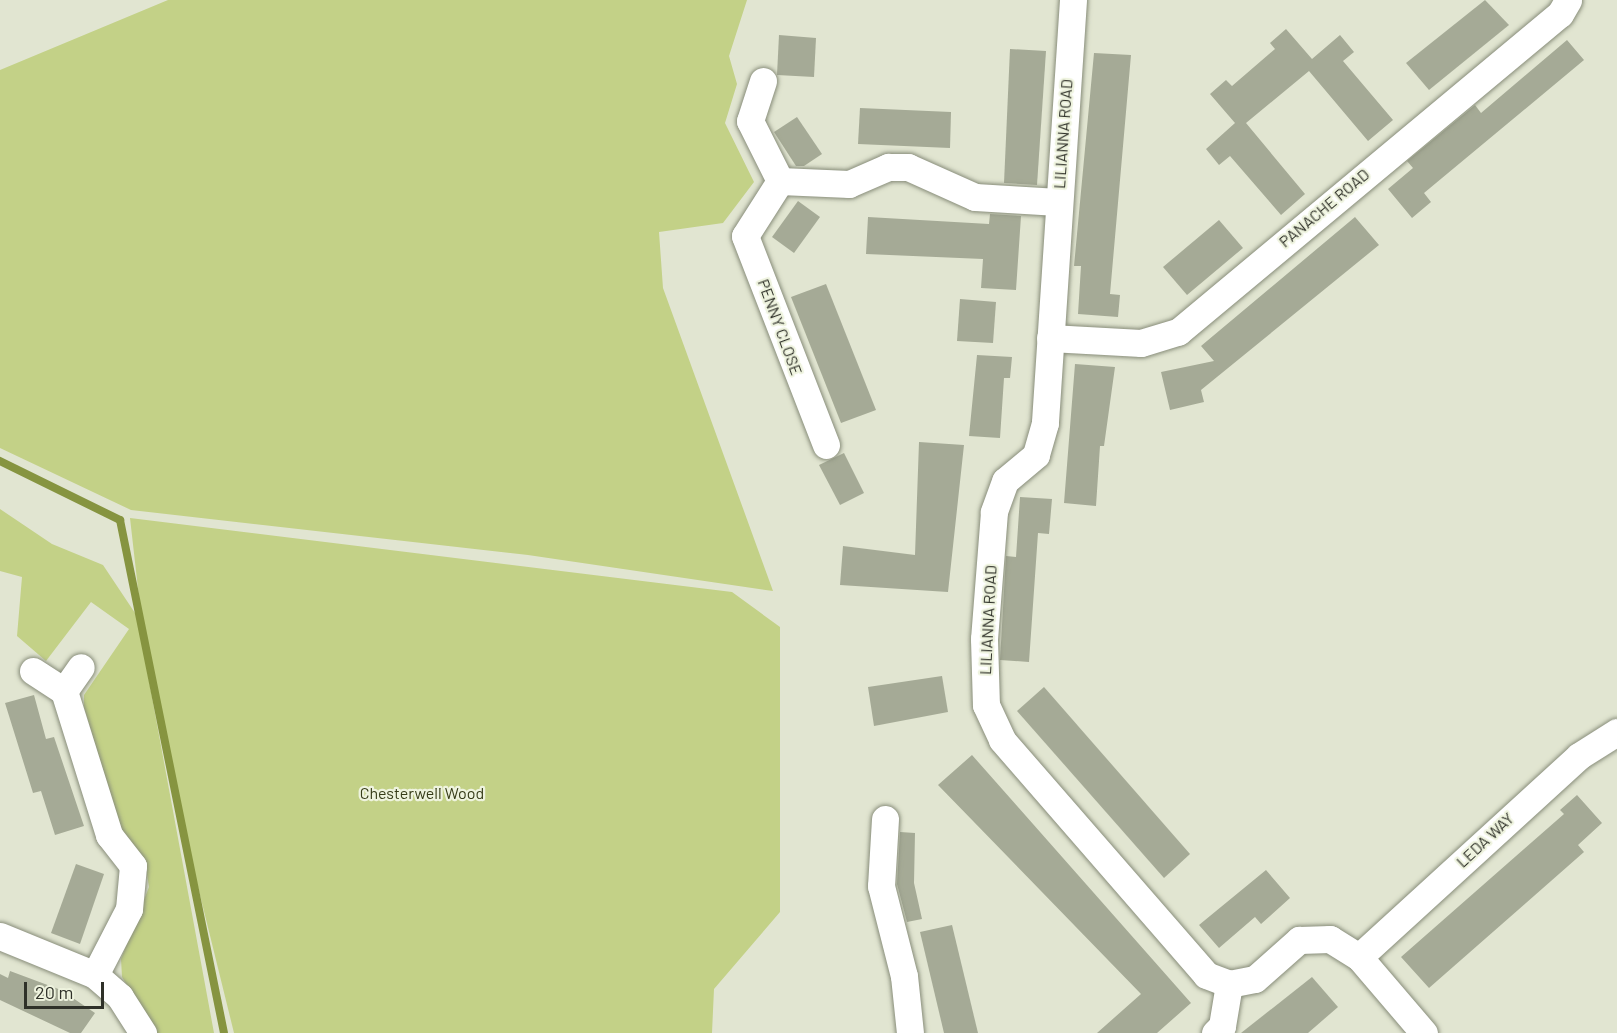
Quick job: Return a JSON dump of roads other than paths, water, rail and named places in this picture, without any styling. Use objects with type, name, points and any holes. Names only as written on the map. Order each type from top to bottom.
[{"type":"street","name":"LILIANNA ROAD","points":[[1072,0],[1045,423],[1036,455],[1005,481],[994,512],[984,639],[986,705],[1002,740],[1206,975],[1229,984]]},
{"type":"street","name":"PANACHE ROAD","points":[[1050,338],[1142,343],[1178,332],[1560,14],[1568,0]]},
{"type":"street","points":[[763,81],[750,121],[780,181],[849,184],[888,167],[908,167],[975,197],[1058,202]]},
{"type":"street","name":"PENNY CLOSE","points":[[780,181],[745,236],[826,445]]},
{"type":"street","points":[[64,691],[81,667]]},
{"type":"street","points":[[33,671],[64,691],[109,836],[133,866],[135,882],[129,909],[95,975]]},
{"type":"street","name":"LEDA WAY","points":[[1359,957],[1579,756],[1617,732]]},
{"type":"street","points":[[885,819],[881,886],[904,976],[910,1033]]},
{"type":"street","points":[[0,936],[95,975],[120,998],[143,1033]]},
{"type":"street","points":[[1215,1033],[1222,1026],[1229,984],[1255,979],[1299,940],[1330,939],[1359,957],[1424,1033]]},
{"type":"waterway","points":[[0,461],[120,520],[224,1033]]},
{"type":"park label","name":"Chesterwell Wood","points":[[422,793]]}]
